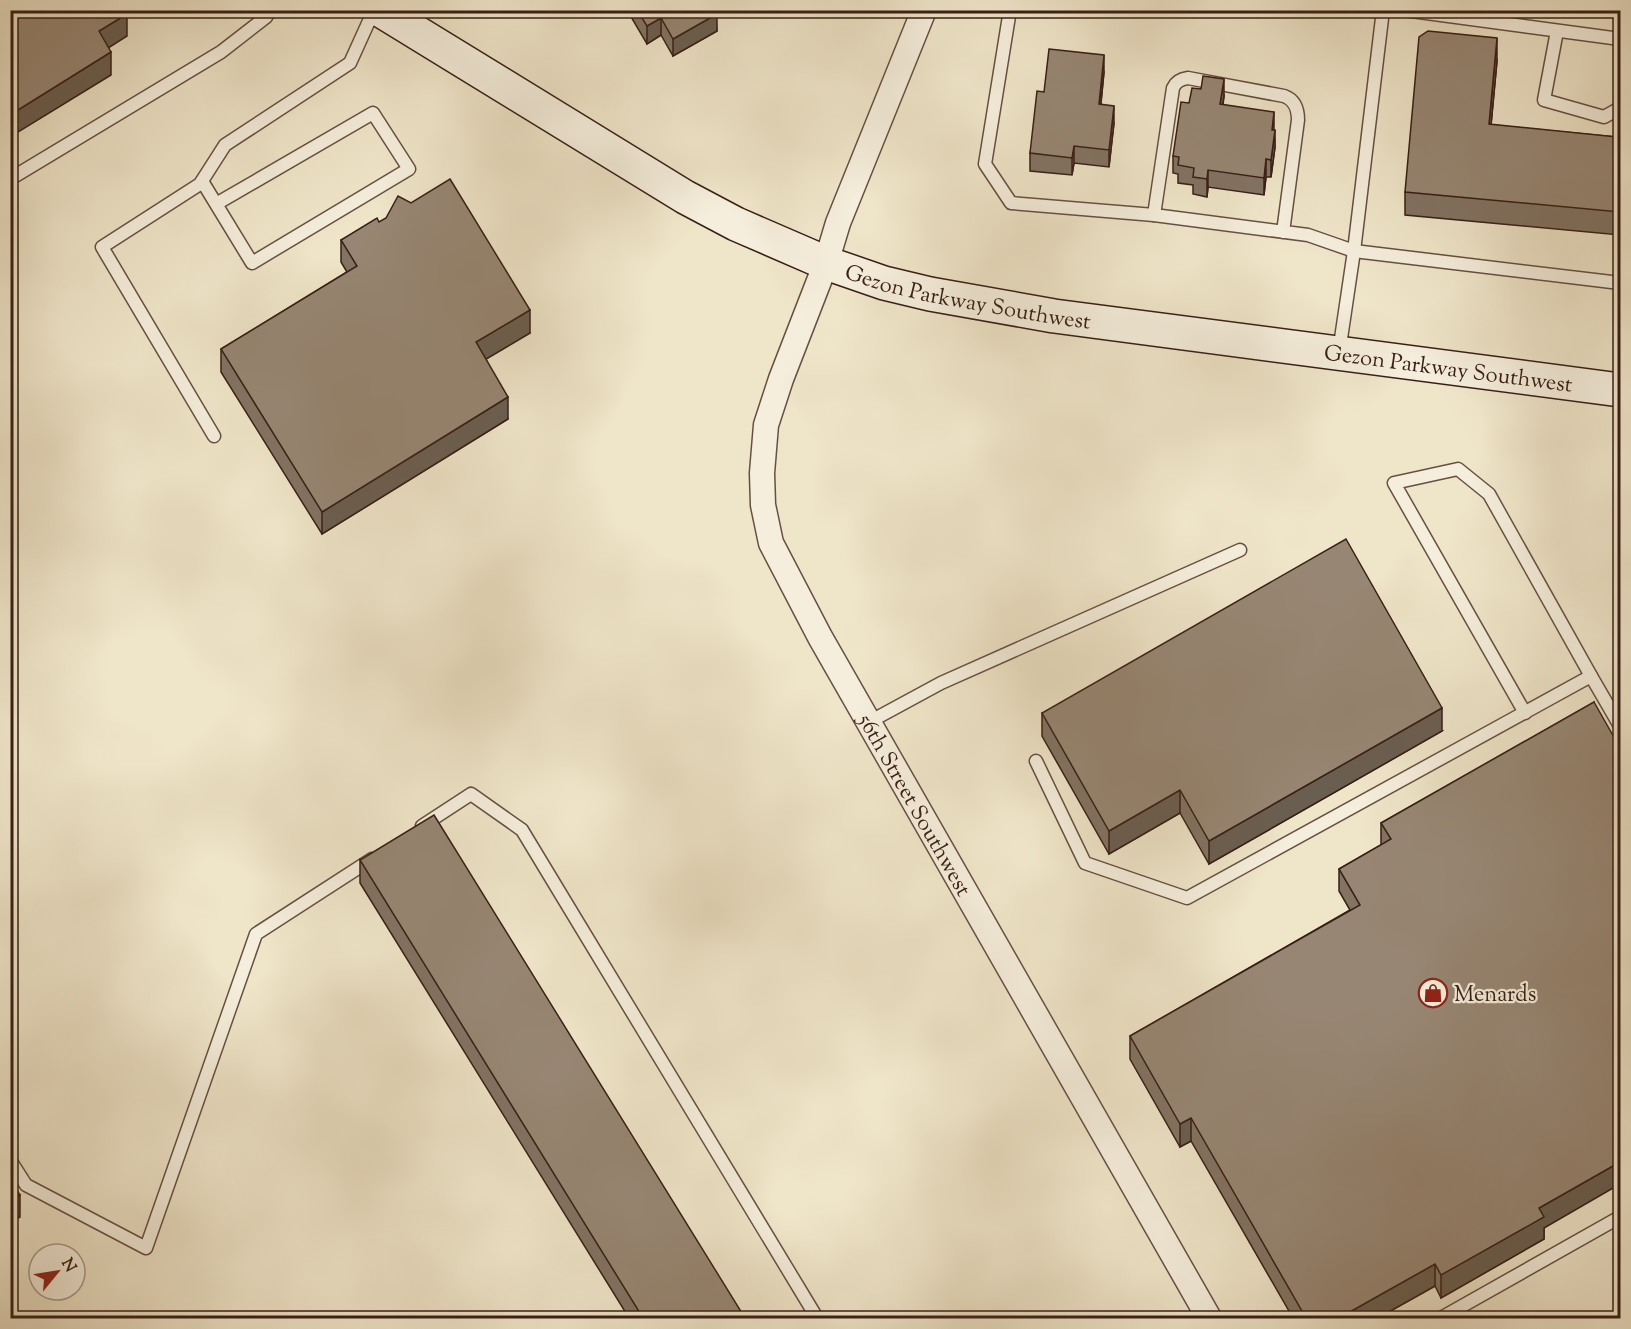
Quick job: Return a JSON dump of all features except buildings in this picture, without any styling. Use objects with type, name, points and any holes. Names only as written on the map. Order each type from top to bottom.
[{"type":"main road","name":"Gezon Parkway Southwest","points":[[380,10],[685,197],[736,224],[826,263],[884,283],[970,302],[1054,316],[1620,390]]},
{"type":"street","name":"56th Street Southwest","points":[[924,10],[838,223],[826,263],[781,379],[766,425],[762,473],[763,505],[771,543],[868,722],[1209,1318]]},
{"type":"lane","points":[[10,179],[221,52],[266,17],[270,10]]},
{"type":"lane","points":[[213,436],[102,247],[200,184],[225,145],[350,63],[374,10]]},
{"type":"lane","points":[[1010,10],[985,164],[1011,203],[1154,215],[1308,235],[1354,251],[1620,283]]},
{"type":"lane","points":[[1338,353],[1354,251],[1383,10]]},
{"type":"lane","points":[[1404,10],[1620,39]]},
{"type":"lane","points":[[1557,31],[1544,100],[1604,117],[1620,108]]},
{"type":"lane","points":[[1154,215],[1173,87],[1174,83],[1188,78],[1284,96],[1292,100],[1297,110],[1298,120],[1283,232]]},
{"type":"lane","points":[[202,181],[216,204],[252,263],[409,169],[373,113],[216,204]]},
{"type":"lane","points":[[1526,713],[1394,483],[1458,469],[1489,494],[1620,726]]},
{"type":"lane","points":[[868,722],[941,683],[1240,550]]},
{"type":"lane","points":[[1036,761],[1085,863],[1187,898],[1592,676]]},
{"type":"lane","points":[[412,832],[471,794],[522,830],[817,1318]]},
{"type":"lane","points":[[10,1160],[26,1185],[146,1248],[256,934],[383,851]]},
{"type":"lane","points":[[1441,1318],[1620,1217]]},
{"type":"place","name":"Menards","points":[[1433,993]]}]
